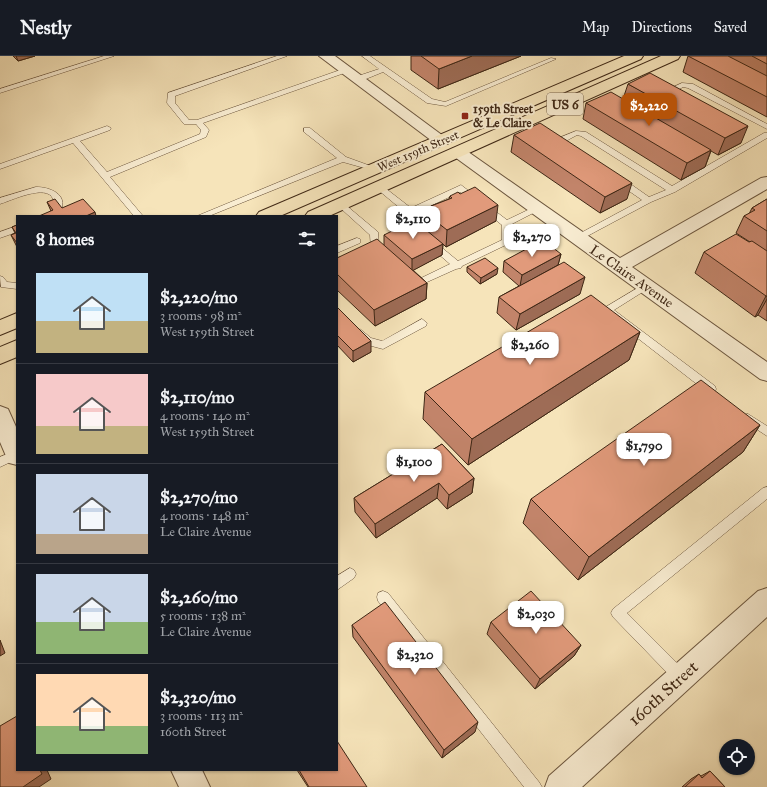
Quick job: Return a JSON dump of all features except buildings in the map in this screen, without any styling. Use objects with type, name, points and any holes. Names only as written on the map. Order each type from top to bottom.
[{"type":"main road","name":"West 159th Street","points":[[267,215],[375,170],[636,56]]},
{"type":"main road","name":"West 159th Street","points":[[316,215],[673,56]]},
{"type":"main road","points":[[0,328],[16,320]]},
{"type":"main road","points":[[0,356],[16,348]]},
{"type":"street","points":[[326,56],[442,140]]},
{"type":"street","name":"Le Claire Avenue","points":[[458,152],[767,372]]},
{"type":"street","points":[[619,267],[767,182]]},
{"type":"street","points":[[0,414],[8,455]]},
{"type":"street","name":"160th Street","points":[[560,787],[767,600]]},
{"type":"street","points":[[187,771],[195,787]]},
{"type":"lane","points":[[0,91],[111,56]]},
{"type":"lane","points":[[284,56],[171,95],[171,103],[187,122],[198,122],[352,75],[384,69]]},
{"type":"lane","points":[[365,56],[430,101],[446,104],[553,59]]},
{"type":"lane","points":[[679,99],[669,91],[682,85],[690,86],[767,127]]},
{"type":"lane","points":[[105,176],[168,151],[203,135],[205,130],[198,122]]},
{"type":"lane","points":[[0,167],[107,128]]},
{"type":"lane","points":[[307,130],[343,159],[375,170]]},
{"type":"lane","points":[[576,152],[563,144],[562,140],[576,133],[583,134],[672,190]]},
{"type":"lane","points":[[578,238],[648,200],[672,190],[752,140],[767,135]]},
{"type":"lane","points":[[75,140],[138,215]]},
{"type":"lane","points":[[203,215],[343,159]]},
{"type":"lane","points":[[609,174],[648,200]]},
{"type":"lane","points":[[380,187],[410,212]]},
{"type":"lane","points":[[410,212],[461,188],[506,224]]},
{"type":"lane","points":[[0,201],[24,192],[41,189],[54,194],[59,204],[58,209],[50,215]]},
{"type":"lane","points":[[341,204],[376,234],[374,247],[386,258]]},
{"type":"lane","points":[[506,224],[537,209]]},
{"type":"lane","points":[[409,224],[410,212]]},
{"type":"lane","points":[[404,274],[416,284],[458,266],[506,242],[506,224]]},
{"type":"lane","points":[[0,235],[16,229]]},
{"type":"lane","points":[[426,238],[458,266]]},
{"type":"lane","points":[[338,250],[357,241]]},
{"type":"lane","points":[[0,279],[4,286],[16,286]]},
{"type":"lane","points":[[646,286],[607,310],[718,394]]},
{"type":"lane","points":[[353,325],[368,341],[383,345],[422,323]]},
{"type":"lane","points":[[742,413],[767,432]]},
{"type":"lane","points":[[681,677],[618,613],[767,492]]},
{"type":"lane","points":[[338,583],[350,574]]},
{"type":"lane","points":[[383,597],[534,787]]},
{"type":"place","name":"159th Street & Le Claire","points":[[465,116]]}]
